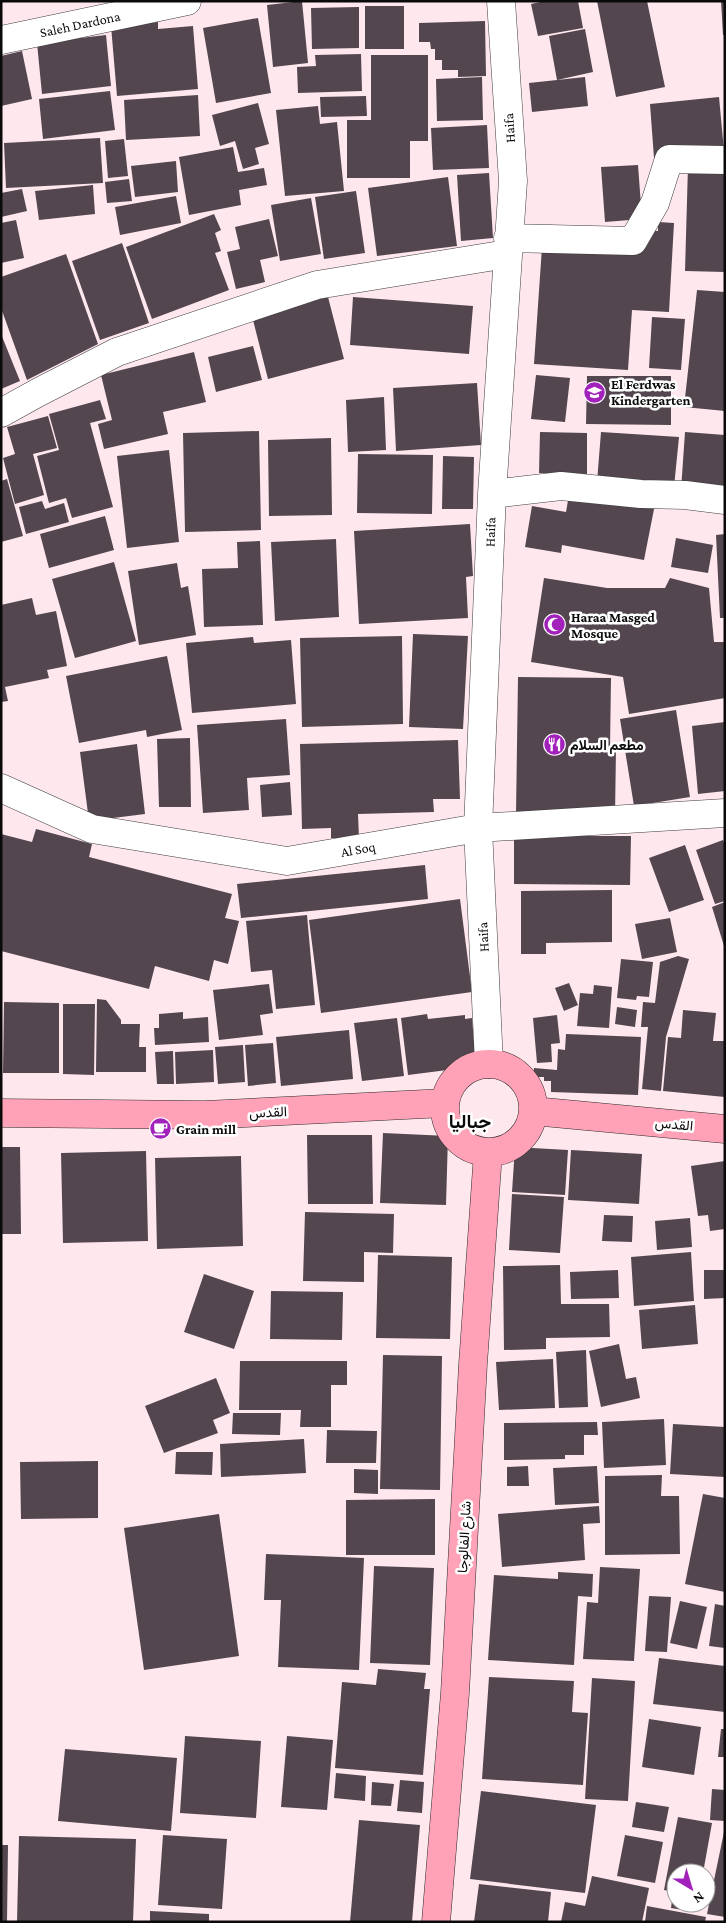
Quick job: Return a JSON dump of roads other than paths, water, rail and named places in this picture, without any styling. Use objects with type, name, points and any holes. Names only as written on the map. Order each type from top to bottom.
[{"type":"main road","points":[[490,1064],[504,1066],[516,1073],[526,1084],[532,1097],[534,1111],[524,1136],[514,1145],[501,1151],[488,1152],[474,1150],[461,1143],[452,1132],[446,1118],[445,1103],[448,1091],[455,1080],[465,1071],[476,1066],[490,1064]]},
{"type":"main road","name":"القدس","points":[[1,1113],[205,1115],[445,1103]]},
{"type":"main road","name":"القدس","points":[[534,1111],[725,1129]]},
{"type":"main road","name":"شارع الفالوجا","points":[[436,1922],[455,1692],[473,1364],[488,1152]]},
{"type":"street","name":"Saleh Dardona","points":[[1,40],[187,1]]},
{"type":"street","name":"Haifa","points":[[490,1064],[478,828],[492,494],[507,246],[513,181],[501,1]]},
{"type":"street","points":[[1,414],[117,352],[317,285],[507,246],[633,240],[655,203],[668,159],[725,160]]},
{"type":"street","points":[[492,494],[561,486],[725,500]]},
{"type":"street","name":"Al Soq","points":[[1,788],[92,829],[287,861],[478,828],[725,813]]},
{"type":"place","name":"El Ferdwas Kindergarten","points":[[595,392]]},
{"type":"place","name":"Haraa Masged Mosque","points":[[555,625]]},
{"type":"place","name":"مطعم السلام","points":[[554,745]]},
{"type":"place","name":"Grain mill","points":[[160,1129]]},
{"type":"district","name":"جباليا","points":[[470,1121]]}]
